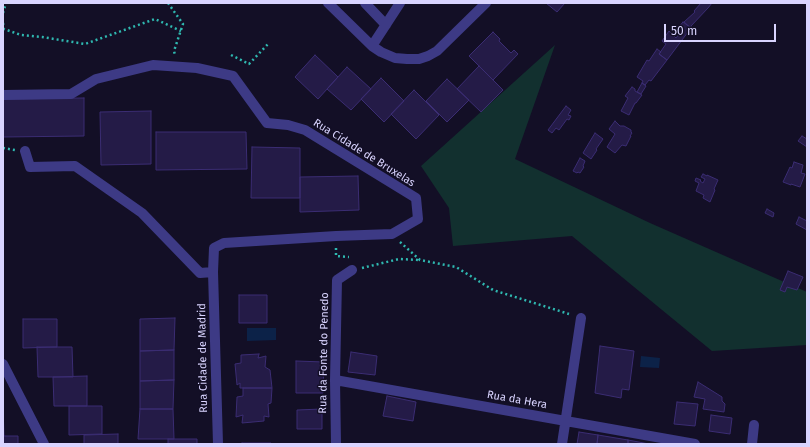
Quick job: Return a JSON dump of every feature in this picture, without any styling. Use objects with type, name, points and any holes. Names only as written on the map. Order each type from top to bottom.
[{"type":"street","points":[[328,3],[372,46],[381,52],[395,58],[419,59],[437,51],[486,3]]},
{"type":"street","points":[[365,3],[386,25]]},
{"type":"street","points":[[372,46],[400,3]]},
{"type":"street","name":"Rua Cidade de Bruxelas","points":[[3,95],[71,94],[96,79],[153,65],[197,68],[233,76],[267,123],[288,125],[305,130],[416,198],[418,219],[392,234],[224,243],[214,248],[213,272]]},
{"type":"street","points":[[25,151],[30,167],[75,166],[142,213],[200,273],[213,272]]},
{"type":"street","name":"Rua da Fonte do Penedo","points":[[336,444],[334,380],[336,280],[352,270]]},
{"type":"street","name":"Rua Cidade de Madrid","points":[[213,272],[218,444]]},
{"type":"street","points":[[562,444],[581,318]]},
{"type":"street","points":[[3,364],[44,444]]},
{"type":"street","name":"Rua da Hera","points":[[334,380],[695,444]]},
{"type":"street","points":[[752,444],[754,425]]},
{"type":"path","points":[[3,13],[6,3]]},
{"type":"path","points":[[3,23],[4,29],[21,35],[85,44],[156,19],[181,31],[183,24],[168,3]]},
{"type":"path","points":[[230,55],[249,64],[270,43]]},
{"type":"path","points":[[392,234],[420,260]]},
{"type":"path","points":[[336,236],[336,256],[352,258],[352,270],[399,259],[420,260],[456,267],[494,290],[581,318]]},
{"type":"green space","points":[[555,45],[515,159],[650,223],[807,292],[807,345],[712,351],[572,236],[453,246],[449,208],[421,166]]},
{"type":"water","points":[[247,328],[276,328],[276,340],[247,341]]},
{"type":"water","points":[[641,356],[660,358],[659,368],[640,367]]},
{"type":"building","points":[[546,3],[565,3],[557,12]]},
{"type":"building","points":[[701,3],[712,3],[691,26],[691,28],[684,22],[695,12],[694,11]]},
{"type":"building","points":[[683,22],[691,28],[667,60],[659,54],[666,44],[662,41],[669,31],[676,38],[681,32],[677,29]]},
{"type":"building","points":[[493,32],[500,39],[499,41],[511,53],[514,50],[518,54],[493,80],[469,56]]},
{"type":"building","points":[[657,49],[661,52],[659,54],[667,60],[651,81],[649,80],[645,85],[642,83],[643,81],[637,77],[647,60],[649,61]]},
{"type":"building","points":[[315,55],[338,77],[318,99],[295,77]]},
{"type":"building","points":[[479,66],[503,90],[481,112],[457,89]]},
{"type":"building","points":[[347,67],[371,89],[351,110],[327,89]]},
{"type":"building","points":[[381,78],[404,101],[384,122],[361,99]]},
{"type":"building","points":[[447,79],[469,100],[447,122],[426,101]]},
{"type":"building","points":[[642,83],[646,86],[641,94],[637,92]]},
{"type":"building","points":[[632,87],[635,91],[642,95],[635,103],[629,115],[621,111],[628,98],[625,96]]},
{"type":"building","points":[[414,90],[439,115],[416,139],[391,114]]},
{"type":"building","points":[[84,98],[84,136],[3,137],[3,99]]},
{"type":"building","points":[[566,106],[571,110],[568,115],[571,116],[569,120],[567,119],[559,130],[556,128],[552,133],[548,130]]},
{"type":"building","points":[[151,111],[151,164],[101,165],[100,112]]},
{"type":"building","points":[[615,121],[620,126],[624,126],[631,130],[632,133],[626,146],[622,145],[615,153],[607,147],[615,134],[609,129]]},
{"type":"building","points":[[156,132],[246,132],[247,169],[156,170]]},
{"type":"building","points":[[595,133],[603,139],[591,159],[583,153]]},
{"type":"building","points":[[802,136],[807,139],[807,147],[798,141]]},
{"type":"building","points":[[252,147],[300,148],[300,198],[251,198]]},
{"type":"building","points":[[580,158],[585,161],[584,167],[580,173],[577,173],[573,171]]},
{"type":"building","points":[[794,162],[803,165],[801,173],[805,174],[800,187],[783,182]]},
{"type":"building","points":[[703,174],[718,180],[710,202],[703,198],[704,195],[696,191],[699,183],[695,181],[696,178],[701,180],[700,181],[703,183],[705,179],[701,177]]},
{"type":"building","points":[[358,176],[359,210],[300,212],[300,177]]},
{"type":"building","points":[[767,209],[774,213],[773,217],[765,213]]},
{"type":"building","points":[[799,217],[807,221],[807,230],[796,224]]},
{"type":"building","points":[[788,271],[803,277],[797,290],[787,287],[785,292],[780,290]]},
{"type":"building","points":[[239,295],[267,295],[267,323],[239,323]]},
{"type":"building","points":[[175,318],[174,350],[140,351],[140,319]]},
{"type":"building","points":[[23,319],[57,319],[57,347],[23,348]]},
{"type":"building","points":[[600,346],[634,351],[629,390],[622,389],[621,398],[595,393]]},
{"type":"building","points":[[37,347],[72,347],[73,377],[38,377]]},
{"type":"building","points":[[174,350],[174,380],[140,381],[140,351]]},
{"type":"building","points":[[351,352],[377,356],[375,375],[348,372]]},
{"type":"building","points":[[259,354],[258,358],[266,356],[265,367],[270,370],[272,388],[240,388],[240,383],[237,385],[235,364],[241,363],[241,355]]},
{"type":"building","points":[[296,361],[324,362],[323,393],[296,393]]},
{"type":"building","points":[[87,376],[87,406],[54,406],[53,377]]},
{"type":"building","points":[[174,380],[173,409],[140,409],[140,381]]},
{"type":"building","points":[[698,382],[722,397],[722,401],[725,404],[724,412],[703,409],[705,399],[694,397]]},
{"type":"building","points":[[243,388],[272,388],[271,403],[268,404],[269,417],[264,416],[264,421],[242,423],[243,415],[236,417],[237,397],[243,396]]},
{"type":"building","points":[[387,396],[416,402],[413,421],[383,416]]},
{"type":"building","points":[[677,402],[698,404],[695,426],[674,424]]},
{"type":"building","points":[[3,406],[4,436],[3,436]]},
{"type":"building","points":[[69,406],[102,406],[102,434],[69,435]]},
{"type":"building","points":[[140,409],[173,409],[174,439],[138,439]]},
{"type":"building","points":[[322,409],[322,429],[297,429],[297,410]]},
{"type":"building","points":[[711,415],[732,418],[730,434],[709,431]]},
{"type":"building","points":[[579,432],[598,435],[597,444],[577,444]]},
{"type":"building","points":[[118,434],[118,444],[84,444],[84,435]]},
{"type":"building","points":[[598,435],[628,440],[628,444],[597,444]]},
{"type":"building","points":[[3,436],[18,436],[18,444],[3,444]]},
{"type":"building","points":[[168,439],[197,439],[197,444],[168,444]]},
{"type":"building","points":[[628,440],[649,444],[628,444]]},
{"type":"building","points":[[271,443],[271,444],[242,444]]}]
